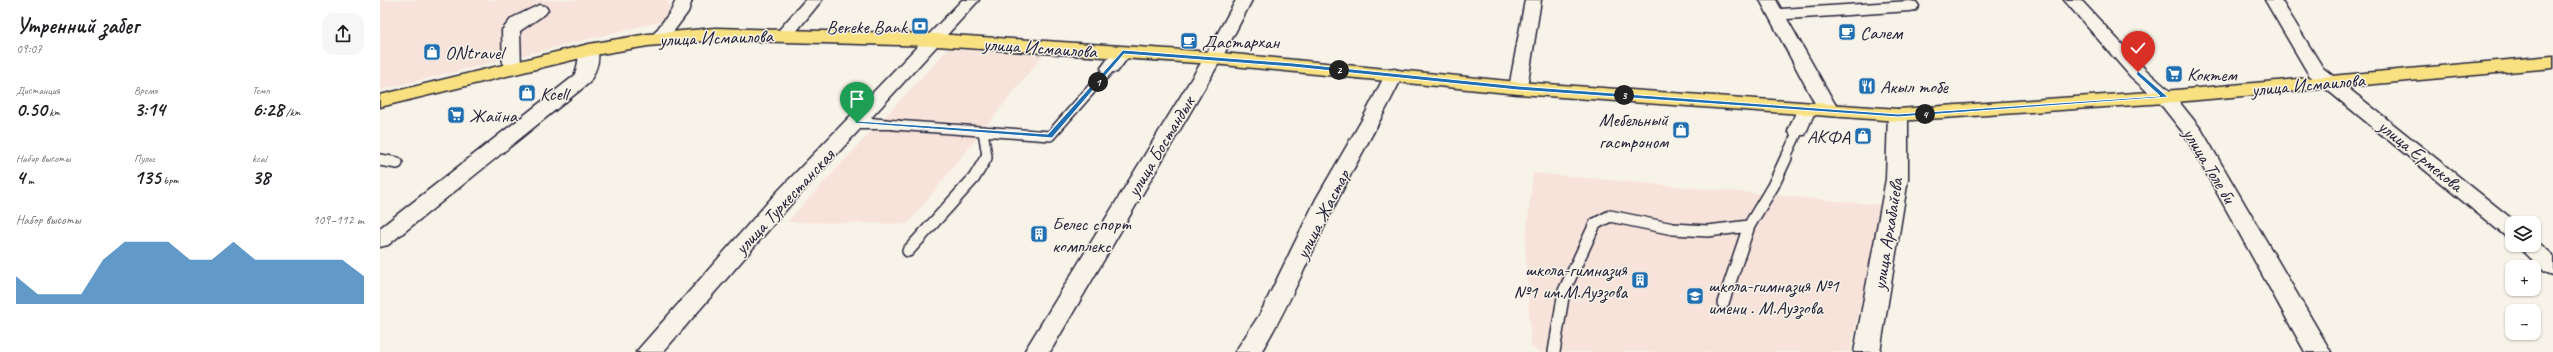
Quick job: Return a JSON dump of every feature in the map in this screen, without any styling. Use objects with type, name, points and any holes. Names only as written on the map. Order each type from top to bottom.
[{"type":"main road","name":"улица Исмаилова","points":[[380,101],[589,50],[659,39],[714,34],[784,34],[936,40],[1213,58],[1518,88],[1898,115],[2165,97],[2328,81],[2550,65]]},
{"type":"street","points":[[659,39],[679,12],[684,0]]},
{"type":"street","points":[[784,34],[814,0]]},
{"type":"street","name":"улица Туркестанская","points":[[649,352],[784,198],[936,40],[971,0]]},
{"type":"street","name":"улица Бостандык","points":[[1037,352],[1213,58],[1244,0]]},
{"type":"street","points":[[1518,88],[1533,0]]},
{"type":"street","name":"улица Толе би","points":[[2072,0],[2138,72],[2165,97],[2194,133],[2318,352]]},
{"type":"street","name":"улица Ермекова","points":[[2273,0],[2310,64],[2328,81],[2440,170],[2505,224]]},
{"type":"street","points":[[1829,111],[1773,7],[1910,6]]},
{"type":"street","points":[[512,68],[511,30],[518,22],[539,10]]},
{"type":"street","points":[[380,240],[425,202],[547,109],[582,79],[588,67],[589,50]]},
{"type":"street","points":[[1110,68],[1123,52]]},
{"type":"street","name":"улица Жастар","points":[[1248,352],[1271,316],[1327,199],[1373,118],[1394,75]]},
{"type":"street","points":[[1798,131],[1806,109]]},
{"type":"street","name":"улица Архабайева","points":[[1867,352],[1897,179],[1898,115]]},
{"type":"street","points":[[857,123],[894,125]]},
{"type":"street","points":[[2536,252],[2553,267]]},
{"type":"lane","points":[[894,125],[1050,136],[1110,68]]},
{"type":"lane","points":[[908,251],[974,178],[987,156],[983,131]]},
{"type":"lane","points":[[1723,303],[1749,226],[1773,186],[1798,131]]},
{"type":"lane","points":[[380,160],[397,164]]},
{"type":"lane","points":[[1554,352],[1564,291],[1595,224],[1610,216],[1673,229],[1708,231],[1749,226]]},
{"type":"shaded area","points":[[380,0],[668,0],[671,19],[380,90]]},
{"type":"shaded area","points":[[948,49],[1043,55],[908,224],[787,222]]},
{"type":"shaded area","name":"школа-гимназия №1 имени . М.Ауэзова","points":[[1533,173],[1883,205],[1850,352],[1539,352],[1531,347],[1525,246]]},
{"type":"place","name":"Bereke Bank","points":[[920,26]]},
{"type":"place","name":"Салем","points":[[1847,32]]},
{"type":"place","name":"Дастархан","points":[[1189,41]]},
{"type":"place","name":"ONtravel","points":[[432,52]]},
{"type":"place","name":"Коктем","points":[[2174,74]]},
{"type":"place","name":"Акыл тобе","points":[[1867,86]]},
{"type":"place","name":"Kcell","points":[[527,93]]},
{"type":"place","name":"Жайна","points":[[456,115]]},
{"type":"place","name":"Мебельный гастроном","points":[[1681,130]]},
{"type":"place","name":"АКФА","points":[[1863,136]]},
{"type":"place","name":"Белес спорт комплекс","points":[[1039,234]]},
{"type":"place","name":"школа-гимназия №1 им.М.Ауэзова","points":[[1640,280]]},
{"type":"place","name":"школа-гимназия №1 имени . М.Ауэзова","points":[[1695,296]]},
{"type":"route","points":[[857,123],[1050,136],[1123,52],[1293,65],[1518,88],[1898,115],[1960,113],[2165,97],[2138,72]]}]
